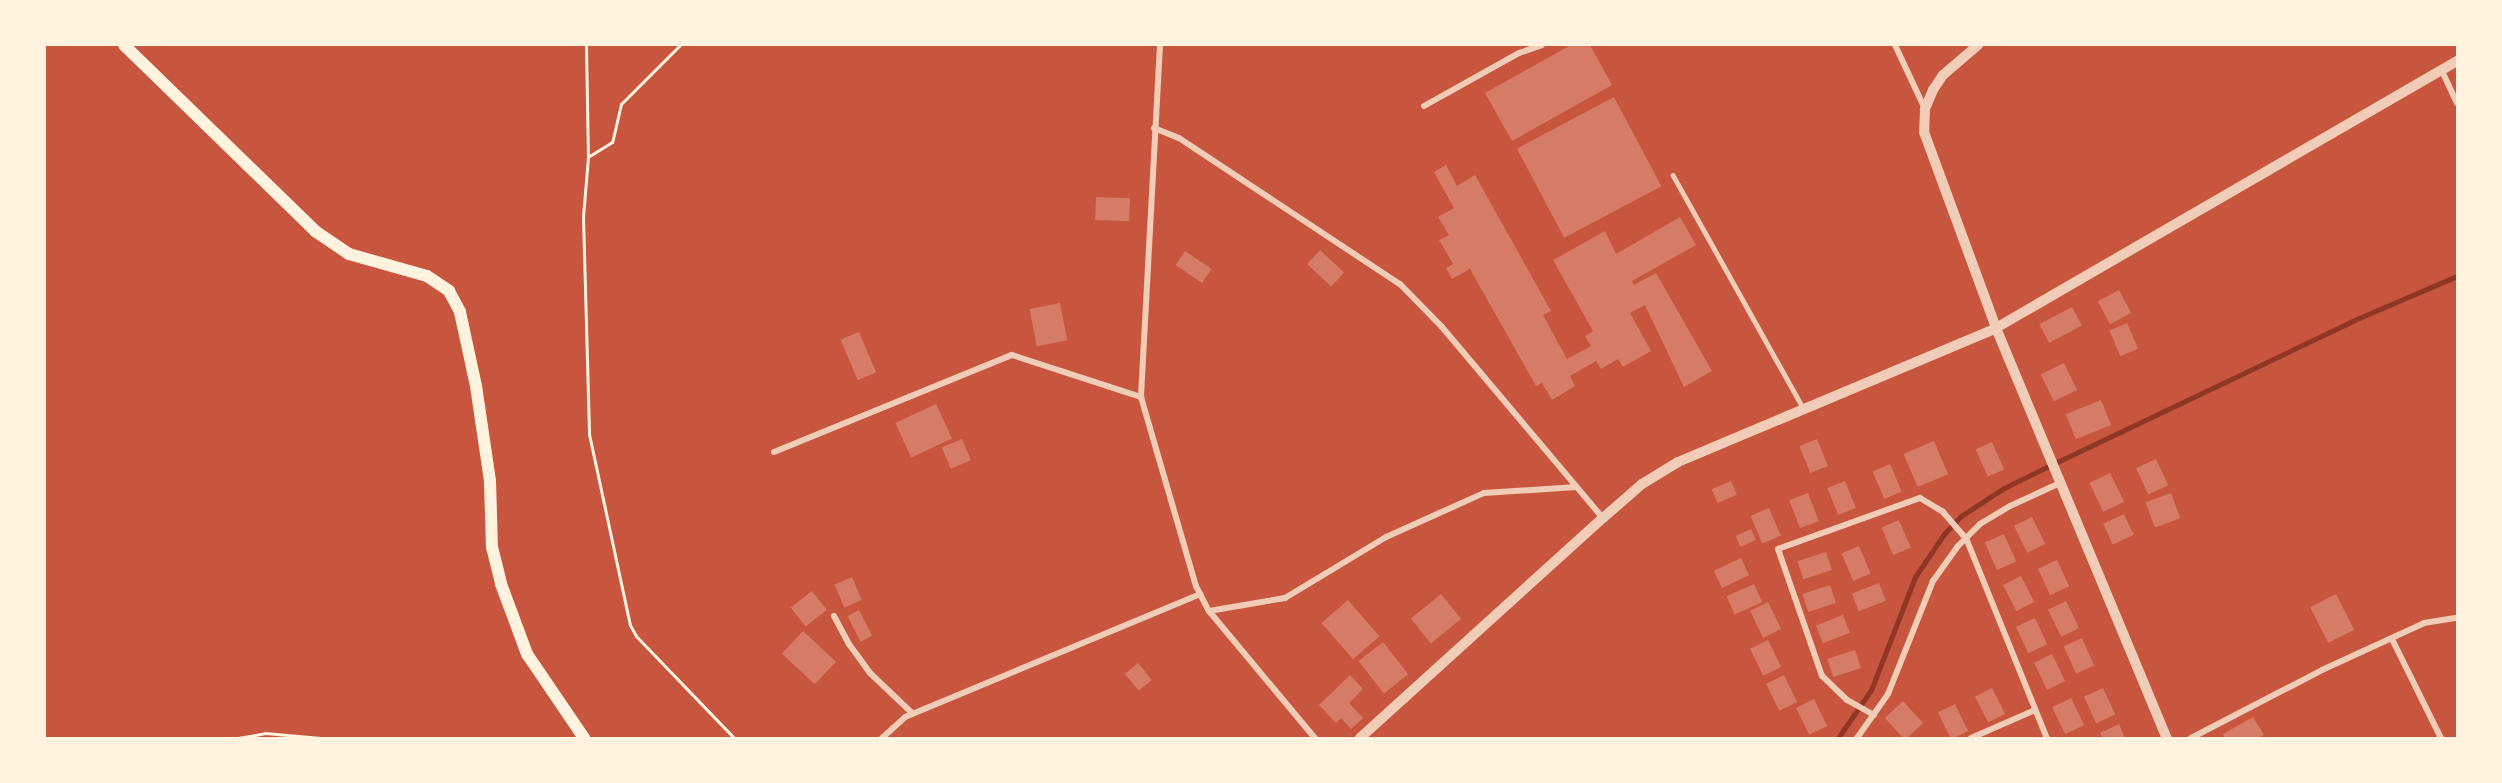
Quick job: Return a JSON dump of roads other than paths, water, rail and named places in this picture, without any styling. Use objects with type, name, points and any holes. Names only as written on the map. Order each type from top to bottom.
[{"type":"main road","points":[[124,45],[315,231],[349,254],[427,276],[448,291],[463,323],[476,386],[490,481],[492,547],[501,584],[527,654],[584,738]]},
{"type":"street","points":[[1160,45],[1141,397],[1200,594],[1209,611],[1315,738]]},
{"type":"street","points":[[1424,106],[1519,53],[1542,45]]},
{"type":"street","points":[[1895,45],[1925,109]]},
{"type":"street","points":[[1978,45],[1943,75],[1925,109],[1924,132],[1996,328],[2167,738]]},
{"type":"street","points":[[1360,738],[1642,484],[1684,458],[1996,328],[2457,61]]},
{"type":"street","points":[[2442,71],[2457,104]]},
{"type":"street","points":[[1154,128],[1179,138],[1400,284],[1442,327],[1603,518]]},
{"type":"street","points":[[774,452],[1012,355],[1141,397]]},
{"type":"street","points":[[1857,738],[1888,694],[1933,581],[1966,538],[1980,524],[2010,506],[2060,483]]},
{"type":"street","points":[[1209,611],[1285,598],[1386,537],[1484,493],[1576,487]]},
{"type":"street","points":[[1874,715],[1847,700],[1822,676],[1778,549],[1920,498],[1943,513],[1966,538],[2047,738]]},
{"type":"street","points":[[882,738],[905,717],[1200,594]]},
{"type":"street","points":[[834,616],[870,673],[913,714]]},
{"type":"street","points":[[2191,738],[2322,670],[2424,623],[2457,618]]},
{"type":"street","points":[[2392,639],[2441,738]]},
{"type":"street","points":[[1971,738],[2035,710]]},
{"type":"lane","points":[[1673,175],[1803,408]]},
{"type":"waterway","points":[[1838,738],[1871,690],[1915,577],[1944,534],[1961,516],[2004,488],[2053,464],[2359,318],[2457,276]]}]
